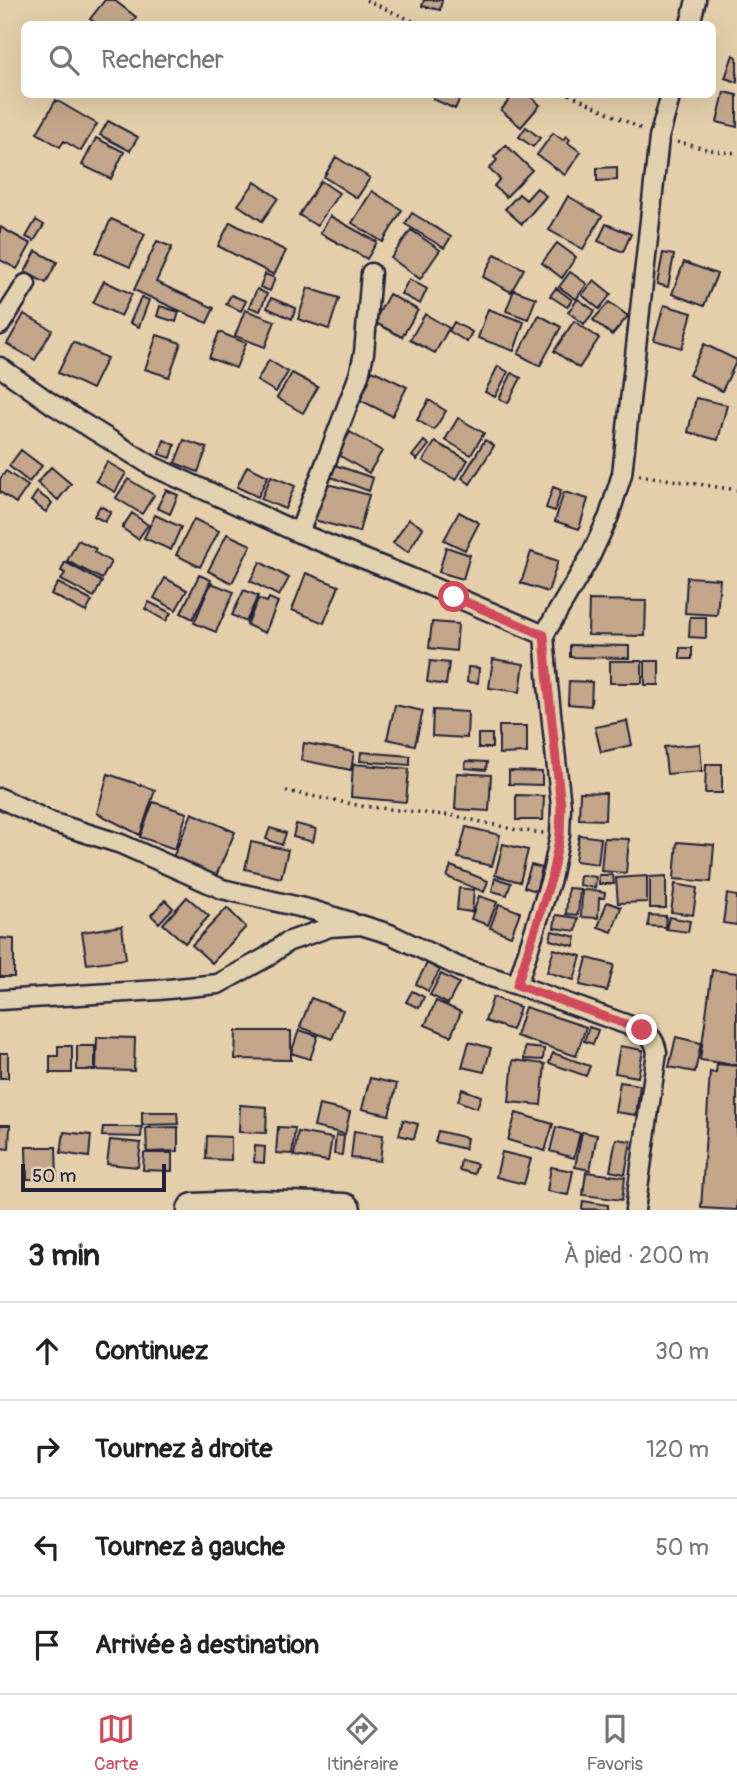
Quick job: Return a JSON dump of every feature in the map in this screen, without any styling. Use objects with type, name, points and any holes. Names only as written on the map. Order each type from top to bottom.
[{"type":"highway","points":[[196,1210],[261,1207],[344,1210]]},
{"type":"street","points":[[691,21],[696,0]]},
{"type":"street","points":[[517,985],[551,879],[560,835],[561,806],[544,635],[590,557],[609,516],[622,474],[659,138],[670,98]]},
{"type":"street","points":[[299,533],[359,375],[364,353],[371,273]]},
{"type":"street","points":[[0,325],[26,284]]},
{"type":"street","points":[[0,367],[52,404],[152,466],[299,533],[544,635]]},
{"type":"street","points":[[0,798],[51,822],[121,844],[222,889],[312,910],[390,934],[458,967],[642,1030],[655,1042],[657,1052],[635,1210]]},
{"type":"street","points":[[0,1000],[218,984],[267,957],[287,942],[330,927],[361,925]]},
{"type":"path","points":[[366,0],[412,21]]},
{"type":"path","points":[[622,474],[737,490]]},
{"type":"path","points":[[286,791],[362,806],[455,816],[517,830],[560,835]]},
{"type":"building","points":[[105,0],[114,0],[136,17],[133,21],[90,19]]},
{"type":"building","points":[[424,0],[442,0],[440,10],[422,6]]},
{"type":"building","points":[[733,55],[737,57],[737,82],[725,78]]},
{"type":"building","points":[[724,92],[737,95],[737,127],[717,122]]},
{"type":"building","points":[[433,98],[460,98],[455,109]]},
{"type":"building","points":[[511,98],[532,98],[540,105],[521,127],[501,110]]},
{"type":"building","points":[[56,100],[97,124],[81,151],[64,141],[60,147],[37,133]]},
{"type":"building","points":[[108,121],[138,137],[130,151],[100,135]]},
{"type":"building","points":[[526,127],[540,138],[533,147],[519,137]]},
{"type":"building","points":[[553,133],[563,140],[566,136],[570,139],[568,143],[581,152],[565,175],[537,155]]},
{"type":"building","points":[[96,138],[124,152],[111,179],[82,165]]},
{"type":"building","points":[[506,145],[532,170],[506,197],[494,186],[500,179],[489,169],[497,160],[494,157]]},
{"type":"building","points":[[336,157],[370,178],[357,198],[324,177]]},
{"type":"building","points":[[617,167],[617,180],[597,181],[597,168]]},
{"type":"building","points":[[321,181],[339,193],[317,226],[299,215]]},
{"type":"building","points":[[255,182],[278,198],[262,221],[238,205]]},
{"type":"building","points":[[537,188],[546,196],[522,224],[505,209],[519,194],[526,200]]},
{"type":"building","points":[[372,191],[402,210],[383,242],[352,223]]},
{"type":"building","points":[[568,196],[602,216],[583,249],[549,230]]},
{"type":"building","points":[[412,213],[451,237],[444,248],[405,224]]},
{"type":"building","points":[[330,216],[377,242],[367,259],[320,233]]},
{"type":"building","points":[[111,219],[145,234],[130,267],[96,252]]},
{"type":"building","points":[[36,220],[44,225],[34,241],[26,237]]},
{"type":"building","points":[[230,222],[286,251],[274,275],[218,246]]},
{"type":"building","points":[[606,224],[631,234],[623,252],[598,241]]},
{"type":"building","points":[[0,227],[31,244],[17,269],[0,260]]},
{"type":"building","points":[[411,230],[440,250],[420,279],[391,258]]},
{"type":"building","points":[[157,241],[172,247],[156,282],[214,308],[207,323],[134,290]]},
{"type":"building","points":[[557,243],[576,257],[562,278],[542,263]]},
{"type":"building","points":[[36,251],[57,262],[46,283],[25,272]]},
{"type":"building","points":[[663,253],[674,255],[668,287],[657,284]]},
{"type":"building","points":[[495,254],[524,269],[511,292],[483,277]]},
{"type":"building","points":[[684,262],[717,274],[704,306],[672,294]]},
{"type":"building","points":[[570,272],[587,284],[576,299],[559,287]]},
{"type":"building","points":[[265,274],[275,278],[270,291],[260,287]]},
{"type":"building","points":[[409,279],[427,289],[420,304],[401,294]]},
{"type":"building","points":[[594,280],[611,294],[599,309],[582,295]]},
{"type":"building","points":[[104,281],[132,294],[121,316],[93,303]]},
{"type":"building","points":[[308,288],[339,298],[329,329],[298,319]]},
{"type":"building","points":[[556,288],[572,300],[567,307],[550,296]]},
{"type":"building","points":[[257,289],[267,294],[260,311],[249,307]]},
{"type":"building","points":[[514,290],[536,298],[528,319],[506,311]]},
{"type":"building","points":[[389,294],[418,310],[402,337],[374,322]]},
{"type":"building","points":[[231,295],[246,301],[241,311],[226,304]]},
{"type":"building","points":[[141,297],[149,300],[139,327],[130,323]]},
{"type":"building","points":[[271,298],[296,308],[292,319],[267,308]]},
{"type":"building","points":[[578,299],[595,311],[584,324],[568,312]]},
{"type":"building","points":[[609,302],[628,316],[612,335],[593,320]]},
{"type":"building","points":[[664,305],[692,313],[682,348],[654,340]]},
{"type":"building","points":[[160,306],[179,312],[176,322],[157,316]]},
{"type":"building","points":[[488,309],[524,322],[514,351],[478,338]]},
{"type":"building","points":[[245,310],[275,321],[265,347],[235,336]]},
{"type":"building","points":[[24,314],[52,330],[35,360],[7,344]]},
{"type":"building","points":[[425,314],[449,328],[435,353],[410,340]]},
{"type":"building","points":[[539,315],[561,327],[540,366],[518,354]]},
{"type":"building","points":[[574,321],[599,338],[579,368],[554,351]]},
{"type":"building","points":[[454,322],[472,332],[467,342],[449,331]]},
{"type":"building","points":[[219,332],[246,343],[236,368],[209,358]]},
{"type":"building","points":[[157,335],[181,343],[169,377],[145,369]]},
{"type":"building","points":[[73,342],[107,358],[92,389],[58,373]]},
{"type":"building","points":[[704,344],[737,360],[722,391],[689,375]]},
{"type":"building","points":[[269,360],[288,372],[276,392],[257,381]]},
{"type":"building","points":[[498,366],[508,372],[495,397],[485,392]]},
{"type":"building","points":[[372,370],[407,387],[392,416],[360,400]]},
{"type":"building","points":[[292,373],[318,387],[303,413],[277,398]]},
{"type":"building","points":[[512,373],[521,378],[508,403],[499,399]]},
{"type":"building","points":[[696,398],[727,405],[718,440],[688,432]]},
{"type":"building","points":[[429,400],[446,411],[434,430],[417,420]]},
{"type":"building","points":[[458,418],[484,433],[471,455],[445,440]]},
{"type":"building","points":[[350,432],[382,451],[369,473],[337,454]]},
{"type":"building","points":[[164,440],[175,445],[171,458],[159,454]]},
{"type":"building","points":[[184,440],[207,448],[198,472],[175,463]]},
{"type":"building","points":[[485,440],[494,446],[470,484],[462,478]]},
{"type":"building","points":[[424,441],[429,445],[417,460],[412,456]]},
{"type":"building","points":[[435,442],[468,460],[456,480],[423,461]]},
{"type":"building","points":[[21,450],[42,466],[29,482],[9,466]]},
{"type":"building","points":[[107,462],[126,473],[115,492],[96,481]]},
{"type":"building","points":[[332,464],[373,478],[369,491],[328,476]]},
{"type":"building","points":[[247,466],[268,476],[258,497],[237,487]]},
{"type":"building","points":[[51,467],[71,484],[58,500],[37,483]]},
{"type":"building","points":[[6,471],[28,486],[16,503],[0,492],[0,479]]},
{"type":"building","points":[[271,476],[295,486],[285,509],[261,499]]},
{"type":"building","points":[[128,479],[154,495],[142,514],[116,498]]},
{"type":"building","points":[[324,483],[369,495],[359,532],[314,520]]},
{"type":"building","points":[[553,487],[561,490],[555,511],[546,508]]},
{"type":"building","points":[[166,490],[178,495],[170,514],[157,508]]},
{"type":"building","points":[[37,492],[52,503],[46,512],[31,501]]},
{"type":"building","points":[[564,492],[588,499],[579,529],[555,521]]},
{"type":"building","points":[[100,506],[111,512],[105,522],[94,516]]},
{"type":"building","points":[[459,512],[479,523],[465,550],[444,540]]},
{"type":"building","points":[[132,513],[148,525],[138,539],[122,528]]},
{"type":"building","points":[[155,515],[181,527],[171,550],[144,538]]},
{"type":"building","points":[[194,519],[219,531],[200,567],[176,555]]},
{"type":"building","points":[[409,519],[423,528],[408,552],[393,543]]},
{"type":"building","points":[[227,534],[251,545],[232,583],[208,571]]},
{"type":"building","points":[[78,540],[96,549],[94,552],[111,562],[102,579],[67,561]]},
{"type":"building","points":[[446,547],[470,555],[463,579],[439,572]]},
{"type":"building","points":[[531,552],[558,561],[548,592],[521,583]]},
{"type":"building","points":[[65,562],[102,582],[94,597],[61,580],[65,573],[61,571]]},
{"type":"building","points":[[260,562],[289,578],[279,596],[250,581]]},
{"type":"building","points":[[306,573],[339,586],[324,623],[292,610]]},
{"type":"building","points":[[199,575],[211,580],[193,619],[181,613]]},
{"type":"building","points":[[687,577],[720,579],[717,615],[685,613]]},
{"type":"building","points":[[165,578],[187,590],[176,610],[154,598]]},
{"type":"building","points":[[58,583],[92,601],[86,612],[51,594]]},
{"type":"building","points":[[211,583],[234,592],[216,632],[194,623]]},
{"type":"building","points":[[244,590],[258,596],[246,622],[232,615]]},
{"type":"building","points":[[269,598],[278,602],[265,633],[247,625],[258,599],[267,602]]},
{"type":"building","points":[[589,600],[646,601],[645,636],[588,635]]},
{"type":"building","points":[[149,602],[171,613],[166,621],[145,609]]},
{"type":"building","points":[[690,617],[706,617],[706,638],[689,637]]},
{"type":"building","points":[[432,622],[458,624],[456,651],[429,648]]},
{"type":"building","points":[[570,645],[629,646],[629,658],[570,657]]},
{"type":"building","points":[[680,648],[692,648],[692,659],[680,659]]},
{"type":"building","points":[[493,659],[524,664],[520,692],[489,688]]},
{"type":"building","points":[[430,661],[449,663],[446,685],[427,682]]},
{"type":"building","points":[[610,661],[642,661],[642,683],[610,683]]},
{"type":"building","points":[[645,661],[659,661],[659,685],[645,685]]},
{"type":"building","points":[[468,667],[479,668],[478,683],[467,682]]},
{"type":"building","points":[[569,681],[592,682],[591,706],[568,704]]},
{"type":"building","points":[[395,705],[423,711],[415,745],[387,739]]},
{"type":"building","points":[[433,710],[468,712],[467,738],[432,736]]},
{"type":"building","points":[[627,721],[632,745],[601,752],[595,727]]},
{"type":"building","points":[[499,726],[527,726],[527,753],[499,754]]},
{"type":"building","points":[[478,734],[492,734],[492,748],[478,748]]},
{"type":"building","points":[[304,743],[354,752],[351,770],[301,760]]},
{"type":"building","points":[[700,744],[702,771],[667,774],[664,747]]},
{"type":"building","points":[[361,752],[410,756],[410,765],[360,761]]},
{"type":"building","points":[[466,761],[487,762],[486,770],[465,768]]},
{"type":"building","points":[[353,764],[409,769],[406,802],[351,797]]},
{"type":"building","points":[[706,764],[722,764],[722,793],[705,793]]},
{"type":"building","points":[[509,771],[542,772],[542,785],[509,784]]},
{"type":"building","points":[[457,773],[491,775],[489,811],[455,809]]},
{"type":"building","points":[[108,774],[155,790],[140,835],[97,813]]},
{"type":"building","points":[[580,792],[606,793],[605,820],[579,819]]},
{"type":"building","points":[[516,795],[544,796],[543,820],[516,820]]},
{"type":"building","points":[[153,802],[187,813],[175,849],[140,837]]},
{"type":"building","points":[[192,813],[235,832],[216,876],[173,857]]},
{"type":"building","points":[[296,824],[316,829],[313,842],[293,837]]},
{"type":"building","points":[[466,827],[500,835],[492,866],[458,858]]},
{"type":"building","points":[[270,828],[286,833],[282,845],[266,839]]},
{"type":"building","points":[[579,835],[601,838],[598,864],[575,861]]},
{"type":"building","points":[[604,838],[629,839],[626,873],[601,871]]},
{"type":"building","points":[[251,842],[288,850],[281,878],[245,869]]},
{"type":"building","points":[[677,842],[714,845],[711,882],[674,879]]},
{"type":"building","points":[[503,844],[528,850],[520,882],[495,875]]},
{"type":"building","points":[[531,865],[542,868],[536,891],[524,887]]},
{"type":"building","points":[[451,866],[488,881],[484,892],[447,877]]},
{"type":"building","points":[[580,875],[596,877],[595,888],[579,885]]},
{"type":"building","points":[[599,875],[613,875],[614,884],[599,884]]},
{"type":"building","points":[[647,876],[647,902],[618,903],[616,878]]},
{"type":"building","points":[[666,876],[666,908],[650,908],[650,877]]},
{"type":"building","points":[[495,878],[511,883],[507,895],[492,891]]},
{"type":"building","points":[[675,884],[697,888],[693,915],[671,912]]},
{"type":"building","points":[[459,888],[474,890],[472,912],[457,910]]},
{"type":"building","points":[[568,888],[580,889],[578,915],[566,914]]},
{"type":"building","points":[[582,890],[605,893],[604,898],[599,898],[598,918],[581,917]]},
{"type":"building","points":[[727,894],[737,896],[737,925],[723,923]]},
{"type":"building","points":[[479,896],[497,902],[488,925],[471,919]]},
{"type":"building","points":[[187,897],[209,916],[185,943],[163,924]]},
{"type":"building","points":[[165,900],[173,908],[159,923],[151,915]]},
{"type":"building","points":[[607,902],[621,907],[612,932],[598,927]]},
{"type":"building","points":[[499,904],[520,912],[511,936],[490,928]]},
{"type":"building","points":[[227,908],[246,927],[212,963],[192,945]]},
{"type":"building","points":[[556,915],[578,918],[576,931],[554,928]]},
{"type":"building","points":[[649,915],[666,916],[665,927],[648,926]]},
{"type":"building","points":[[669,917],[690,921],[688,932],[666,929]]},
{"type":"building","points":[[122,926],[126,959],[87,964],[82,932]]},
{"type":"building","points":[[552,931],[576,937],[574,946],[550,940]]},
{"type":"building","points":[[0,938],[14,939],[14,977],[0,977]]},
{"type":"building","points":[[554,949],[581,956],[574,980],[547,972]]},
{"type":"building","points":[[587,958],[614,965],[607,991],[580,985]]},
{"type":"building","points":[[427,963],[440,970],[428,991],[416,984]]},
{"type":"building","points":[[712,970],[737,973],[737,1065],[700,1060]]},
{"type":"building","points":[[441,974],[459,983],[448,1004],[430,995]]},
{"type":"building","points":[[412,991],[424,997],[419,1008],[406,1002]]},
{"type":"building","points":[[493,997],[520,1007],[512,1030],[485,1021]]},
{"type":"building","points":[[311,998],[343,1010],[332,1039],[300,1027]]},
{"type":"building","points":[[436,1001],[461,1012],[451,1036],[425,1025]]},
{"type":"building","points":[[525,1007],[586,1027],[576,1056],[516,1036]]},
{"type":"building","points":[[589,1027],[598,1030],[593,1044],[584,1041]]},
{"type":"building","points":[[299,1030],[318,1036],[310,1059],[291,1053]]},
{"type":"building","points":[[236,1031],[291,1031],[291,1060],[235,1059]]},
{"type":"building","points":[[97,1037],[135,1038],[134,1071],[96,1070]]},
{"type":"building","points":[[676,1037],[701,1043],[695,1072],[669,1067]]},
{"type":"building","points":[[469,1042],[491,1048],[484,1072],[462,1067]]},
{"type":"building","points":[[58,1046],[72,1046],[72,1073],[50,1073],[50,1056],[58,1056]]},
{"type":"building","points":[[77,1046],[95,1046],[95,1070],[77,1070]]},
{"type":"building","points":[[620,1046],[643,1050],[638,1077],[615,1073]]},
{"type":"building","points":[[525,1047],[544,1049],[543,1060],[524,1059]]},
{"type":"building","points":[[0,1053],[8,1053],[8,1078],[0,1078]]},
{"type":"building","points":[[553,1053],[590,1066],[586,1076],[549,1063]]},
{"type":"building","points":[[513,1060],[545,1064],[541,1105],[509,1102]]},
{"type":"building","points":[[717,1064],[737,1066],[737,1210],[701,1208],[710,1072],[716,1073]]},
{"type":"building","points":[[370,1078],[397,1084],[389,1115],[362,1109]]},
{"type":"building","points":[[620,1082],[640,1085],[636,1115],[615,1112]]},
{"type":"building","points":[[462,1089],[481,1096],[477,1108],[458,1101]]},
{"type":"building","points":[[240,1105],[267,1107],[266,1133],[239,1132]]},
{"type":"building","points":[[319,1105],[350,1112],[345,1134],[314,1127]]},
{"type":"building","points":[[142,1112],[177,1112],[178,1124],[142,1125]]},
{"type":"building","points":[[516,1113],[553,1124],[545,1151],[508,1140]]},
{"type":"building","points":[[403,1120],[418,1124],[414,1139],[399,1135]]},
{"type":"building","points":[[0,1125],[10,1125],[9,1149],[0,1148]]},
{"type":"building","points":[[103,1127],[142,1127],[141,1137],[102,1136]]},
{"type":"building","points":[[178,1127],[178,1151],[147,1152],[146,1128]]},
{"type":"building","points":[[278,1127],[295,1128],[292,1154],[276,1153]]},
{"type":"building","points":[[556,1127],[580,1133],[574,1158],[550,1151]]},
{"type":"building","points":[[354,1131],[383,1135],[380,1161],[351,1158]]},
{"type":"building","points":[[438,1131],[467,1138],[465,1149],[435,1142]]},
{"type":"building","points":[[64,1132],[91,1135],[89,1157],[61,1153]]},
{"type":"building","points":[[298,1132],[332,1138],[328,1161],[294,1156]]},
{"type":"building","points":[[582,1132],[597,1135],[590,1170],[575,1167]]},
{"type":"building","points":[[336,1135],[344,1136],[342,1155],[334,1154]]},
{"type":"building","points":[[207,1136],[231,1137],[231,1160],[206,1159]]},
{"type":"building","points":[[616,1139],[631,1141],[625,1174],[610,1171]]},
{"type":"building","points":[[110,1140],[141,1143],[138,1167],[107,1164]]},
{"type":"building","points":[[255,1146],[265,1147],[264,1163],[254,1162]]},
{"type":"building","points":[[26,1147],[56,1147],[57,1179],[27,1179]]},
{"type":"building","points":[[502,1152],[531,1159],[524,1184],[496,1177]]},
{"type":"building","points":[[144,1153],[172,1153],[172,1171],[143,1170]]},
{"type":"building","points":[[461,1160],[477,1164],[474,1174],[459,1170]]},
{"type":"building","points":[[551,1167],[573,1171],[568,1195],[547,1191]]},
{"type":"building","points":[[586,1172],[625,1177],[622,1200],[583,1195]]},
{"type":"building","points":[[583,1201],[608,1205],[608,1210],[582,1209]]},
{"type":"route","points":[[454,597],[544,635],[561,806],[560,835],[551,879],[517,985],[642,1030]]}]
